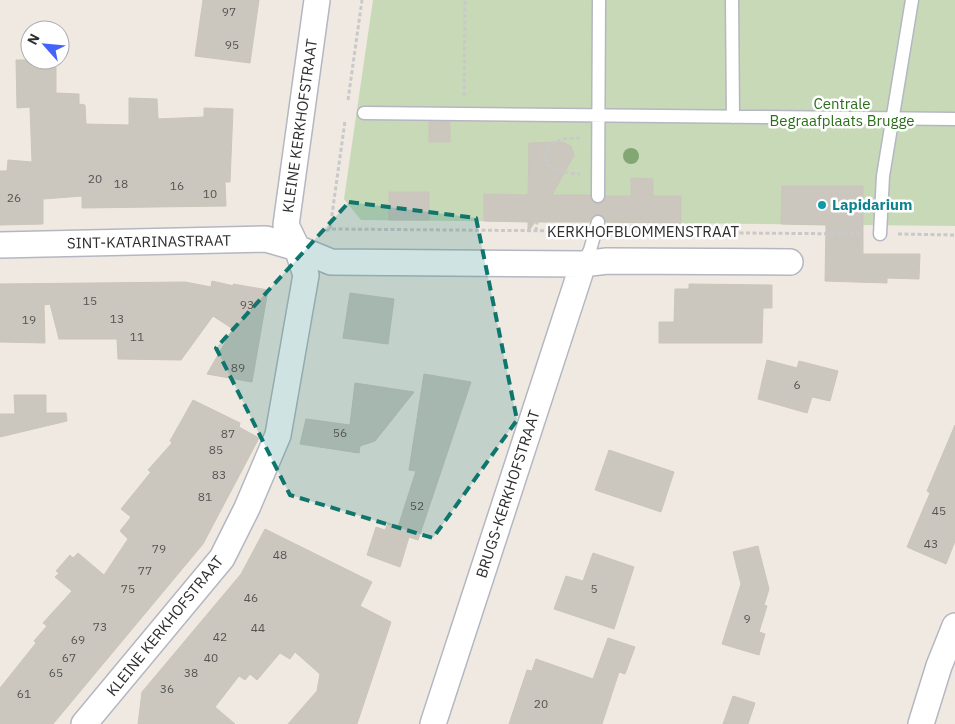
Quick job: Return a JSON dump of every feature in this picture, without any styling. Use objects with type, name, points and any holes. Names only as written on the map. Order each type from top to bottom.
[{"type":"street","name":"KLEINE KERKHOFSTRAAT","points":[[84,724],[222,558],[247,508],[278,435],[306,275],[297,248],[286,225],[317,0]]},
{"type":"street","name":"SINT-KATARINASTRAAT","points":[[0,245],[266,239],[297,248]]},
{"type":"street","name":"KERKHOFBLOMMENSTRAAT","points":[[297,248],[331,262],[583,264],[607,261],[790,262]]},
{"type":"street","name":"BRUGS-KERKHOFSTRAAT","points":[[432,724],[583,264]]},
{"type":"street","points":[[921,724],[939,666],[955,626]]},
{"type":"lane","points":[[598,196],[599,0]]},
{"type":"lane","points":[[732,0],[733,117]]},
{"type":"lane","points":[[880,234],[883,176],[912,0]]},
{"type":"lane","points":[[364,113],[955,119]]},
{"type":"lane","points":[[583,264],[598,227]]},
{"type":"path","points":[[464,114],[465,0]]},
{"type":"path","points":[[598,136],[554,142],[550,144],[544,156],[546,162],[553,169],[598,175]]},
{"type":"path","points":[[536,231],[537,222]]},
{"type":"path","name":"KERKHOFBLOMMENSTRAAT","points":[[330,229],[536,231],[598,227],[955,235]]},
{"type":"highlighted area","points":[[349,202],[476,218],[517,420],[433,538],[290,495],[216,348]]},
{"type":"green space","name":"Centrale Begraafplaats Brugge","points":[[373,0],[955,0],[955,226],[361,220],[344,199]]},
{"type":"building","points":[[203,0],[259,0],[250,63],[195,56]]},
{"type":"building","points":[[16,60],[20,60],[20,70],[56,70],[56,93],[79,94],[79,104],[85,105],[86,124],[129,125],[129,98],[157,99],[158,119],[204,117],[204,108],[233,109],[230,182],[225,182],[226,206],[82,208],[82,196],[43,199],[43,224],[0,225],[0,171],[7,171],[8,160],[32,162],[30,107],[17,108]]},
{"type":"building","points":[[429,122],[450,122],[450,142],[429,142]]},
{"type":"building","points":[[562,142],[571,146],[574,155],[552,195],[590,195],[594,203],[598,204],[605,200],[606,196],[631,196],[631,178],[653,179],[653,196],[681,196],[681,223],[606,222],[603,216],[597,214],[589,222],[535,222],[528,232],[528,222],[484,221],[484,194],[528,195],[529,143]]},
{"type":"building","points":[[782,186],[863,186],[863,254],[920,254],[919,279],[887,278],[887,283],[825,281],[826,225],[781,224]]},
{"type":"building","points":[[389,192],[429,192],[429,220],[389,220]]},
{"type":"building","points":[[212,281],[268,290],[252,382],[207,374],[233,329],[213,316],[181,360],[118,359],[117,339],[59,339],[50,304],[44,305],[45,343],[0,342],[0,284],[185,282],[211,287]]},
{"type":"building","points":[[689,284],[772,285],[772,308],[763,308],[762,343],[659,343],[659,322],[674,322],[675,289],[689,289]]},
{"type":"building","points":[[350,293],[394,299],[388,344],[343,338]]},
{"type":"building","points":[[767,360],[797,368],[799,361],[838,371],[830,401],[812,397],[807,413],[758,399]]},
{"type":"building","points":[[424,374],[471,382],[418,540],[409,537],[400,567],[367,555],[376,527],[385,530],[388,523],[398,527],[416,471],[409,470]]},
{"type":"building","points":[[355,383],[414,392],[375,441],[360,446],[359,453],[300,444],[306,419],[350,425]]},
{"type":"building","points":[[14,395],[46,395],[46,413],[66,413],[67,421],[0,437],[0,414],[15,414]]},
{"type":"building","points":[[193,400],[240,423],[239,427],[259,438],[203,544],[53,724],[0,724],[0,688],[36,643],[34,641],[47,626],[43,623],[72,591],[55,577],[59,573],[56,571],[70,555],[73,558],[78,553],[104,575],[128,539],[120,531],[131,517],[121,509],[151,472],[148,470],[172,443],[170,441]]},
{"type":"building","points":[[955,425],[955,541],[946,564],[907,547],[930,493],[927,491]]},
{"type":"building","points":[[609,450],[674,472],[661,512],[595,490]]},
{"type":"building","points":[[265,529],[372,582],[360,606],[391,622],[357,724],[288,724],[317,691],[320,674],[295,652],[290,659],[280,653],[257,680],[250,674],[245,680],[239,676],[215,707],[235,724],[138,724],[142,692],[241,574]]},
{"type":"building","points":[[758,546],[769,589],[764,605],[767,606],[759,632],[765,634],[759,655],[722,644],[741,584],[733,552]]},
{"type":"building","points":[[593,553],[634,567],[614,629],[554,609],[566,576],[583,581]]},
{"type":"building","points":[[608,638],[635,647],[625,674],[619,672],[602,724],[509,724],[527,670],[532,671],[536,659],[593,679]]},
{"type":"building","points":[[733,696],[755,703],[748,724],[723,724]]},
{"type":"place","name":"Lapidarium","points":[[822,205]]}]
